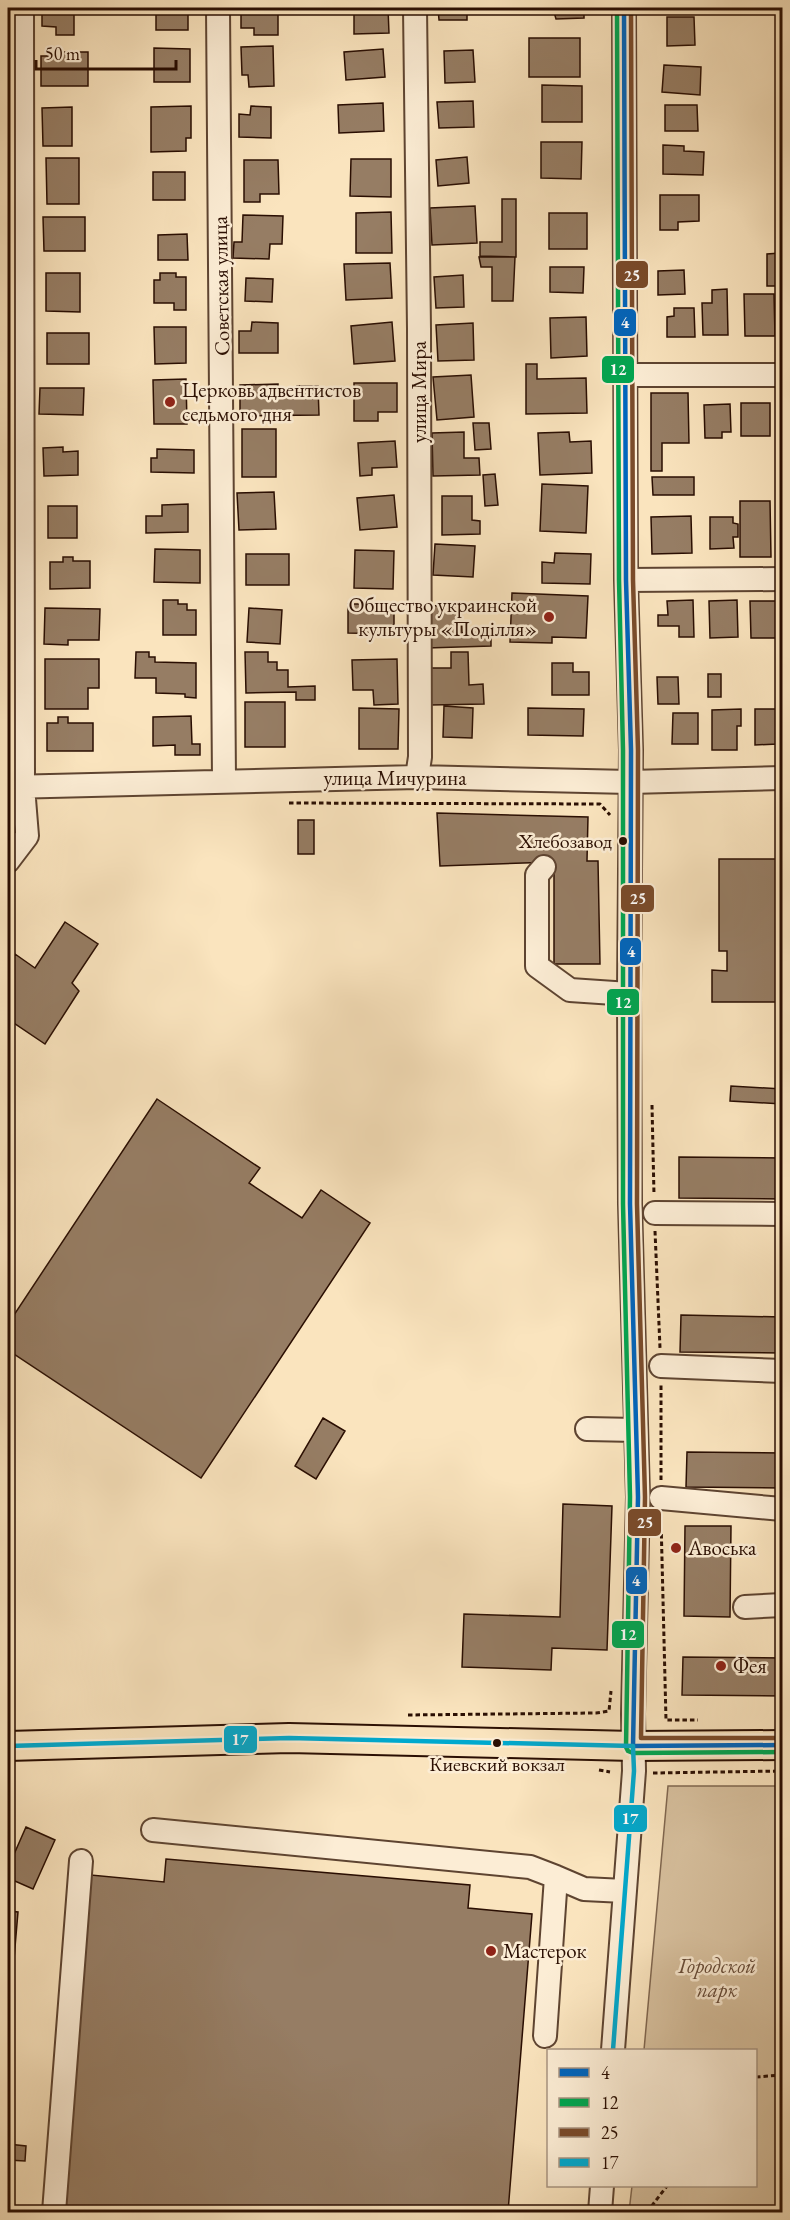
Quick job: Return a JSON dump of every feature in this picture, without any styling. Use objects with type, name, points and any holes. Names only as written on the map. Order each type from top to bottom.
[{"type":"main road","points":[[8,1746],[289,1738],[633,1746],[783,1745]]},
{"type":"street","points":[[8,861],[27,836],[15,787],[22,8]]},
{"type":"street","name":"Советская улица","points":[[218,8],[224,780]]},
{"type":"street","name":"улица Мира","points":[[415,8],[420,549],[420,757],[417,777]]},
{"type":"street","points":[[612,2049],[634,1771],[638,1497],[630,1204],[630,782],[626,580],[624,8]]},
{"type":"street","points":[[626,375],[783,375]]},
{"type":"street","points":[[626,580],[783,579]]},
{"type":"street","name":"улица Мичурина","points":[[15,787],[224,780],[417,777],[630,782],[783,778]]},
{"type":"street","points":[[544,867],[537,876],[537,966],[570,990],[629,994]]},
{"type":"street","points":[[654,1213],[783,1214]]},
{"type":"street","points":[[661,1366],[783,1371]]},
{"type":"street","points":[[587,1430],[636,1430]]},
{"type":"street","points":[[661,1498],[783,1509]]},
{"type":"street","points":[[745,1607],[783,1605]]},
{"type":"street","points":[[153,1830],[530,1867],[584,1888],[624,1891]]},
{"type":"street","points":[[54,2212],[81,1861]]},
{"type":"street","points":[[545,2036],[556,1877]]},
{"type":"street","points":[[600,2212],[602,2187]]},
{"type":"path","points":[[283,802],[600,804],[611,816]]},
{"type":"path","points":[[652,1096],[654,1213],[661,1366],[661,1498],[666,1720],[701,1720]]},
{"type":"path","points":[[402,1715],[609,1711],[613,1682]]},
{"type":"path","points":[[653,1784],[654,1772],[783,1771]]},
{"type":"path","points":[[757,2077],[783,2075]]},
{"type":"path","points":[[647,2212],[666,2187]]},
{"type":"green space","name":"Городской парк","points":[[668,1786],[782,1786],[782,2212],[629,2212],[632,2187],[757,2187],[757,2049],[644,2049]]},
{"type":"building","points":[[42,8],[74,8],[74,35],[56,35],[56,27],[42,26]]},
{"type":"building","points":[[156,8],[188,8],[188,30],[156,30]]},
{"type":"building","points":[[241,8],[278,8],[278,35],[254,35],[254,28],[241,28]]},
{"type":"building","points":[[354,8],[388,8],[389,33],[354,34]]},
{"type":"building","points":[[438,8],[467,8],[467,20],[439,20]]},
{"type":"building","points":[[540,8],[584,8],[584,18],[556,19],[554,12],[540,12]]},
{"type":"building","points":[[667,17],[694,17],[695,45],[667,46]]},
{"type":"building","points":[[529,38],[580,38],[580,77],[529,77]]},
{"type":"building","points":[[273,46],[274,86],[249,87],[248,75],[242,75],[241,47]]},
{"type":"building","points":[[154,48],[190,49],[190,82],[154,82]]},
{"type":"building","points":[[383,49],[385,77],[346,80],[344,52]]},
{"type":"building","points":[[473,50],[475,82],[445,83],[444,51]]},
{"type":"building","points":[[51,52],[88,52],[88,86],[41,86],[41,56],[51,56]]},
{"type":"building","points":[[664,65],[701,67],[700,95],[662,92]]},
{"type":"building","points":[[542,85],[582,86],[582,122],[542,122]]},
{"type":"building","points":[[473,101],[474,127],[439,128],[437,102]]},
{"type":"building","points":[[383,103],[384,131],[339,133],[338,105]]},
{"type":"building","points":[[665,105],[697,105],[698,131],[665,131]]},
{"type":"building","points":[[191,106],[191,138],[186,138],[186,151],[151,152],[151,107]]},
{"type":"building","points":[[251,106],[271,107],[271,138],[239,137],[239,114],[250,115]]},
{"type":"building","points":[[72,107],[72,146],[43,146],[42,108]]},
{"type":"building","points":[[541,142],[582,142],[581,179],[541,178]]},
{"type":"building","points":[[663,145],[684,146],[684,151],[704,152],[703,175],[663,174]]},
{"type":"building","points":[[467,157],[469,183],[438,186],[436,160]]},
{"type":"building","points":[[46,158],[79,158],[79,204],[47,204]]},
{"type":"building","points":[[351,159],[391,159],[391,197],[350,196]]},
{"type":"building","points":[[244,160],[278,160],[279,194],[260,194],[260,202],[244,202]]},
{"type":"building","points":[[153,172],[185,172],[185,200],[153,200]]},
{"type":"building","points":[[660,195],[699,195],[699,221],[678,222],[678,230],[660,230]]},
{"type":"building","points":[[502,199],[516,199],[516,257],[480,256],[480,242],[502,242]]},
{"type":"building","points":[[475,206],[477,243],[432,245],[430,208]]},
{"type":"building","points":[[391,212],[392,253],[356,253],[356,213]]},
{"type":"building","points":[[549,213],[587,213],[587,249],[549,249]]},
{"type":"building","points":[[243,215],[283,216],[282,244],[270,244],[269,259],[233,258],[234,242],[242,242]]},
{"type":"building","points":[[43,217],[85,217],[85,251],[44,251]]},
{"type":"building","points":[[187,234],[188,260],[158,260],[158,235]]},
{"type":"building","points":[[780,253],[781,286],[767,286],[767,254]]},
{"type":"building","points":[[479,257],[515,257],[513,301],[492,301],[492,267],[481,267]]},
{"type":"building","points":[[390,263],[392,298],[346,300],[344,264]]},
{"type":"building","points":[[550,267],[584,267],[583,293],[550,292]]},
{"type":"building","points":[[684,270],[685,294],[658,295],[658,271]]},
{"type":"building","points":[[46,273],[80,273],[80,312],[46,311]]},
{"type":"building","points":[[160,273],[176,273],[176,277],[186,277],[186,310],[174,310],[174,303],[154,303],[154,280],[160,280]]},
{"type":"building","points":[[463,275],[464,307],[436,308],[434,277]]},
{"type":"building","points":[[246,278],[273,279],[272,302],[245,301]]},
{"type":"building","points":[[727,289],[728,335],[703,335],[702,303],[712,303],[712,290]]},
{"type":"building","points":[[744,294],[774,294],[775,336],[745,336]]},
{"type":"building","points":[[674,308],[694,308],[695,337],[667,337],[667,317],[674,316]]},
{"type":"building","points":[[586,317],[587,356],[551,358],[550,318]]},
{"type":"building","points":[[252,322],[278,323],[278,353],[239,353],[239,331],[251,331]]},
{"type":"building","points":[[392,322],[395,361],[354,364],[351,326]]},
{"type":"building","points":[[473,323],[474,360],[438,361],[436,325]]},
{"type":"building","points":[[154,327],[186,327],[186,363],[155,364]]},
{"type":"building","points":[[47,333],[89,333],[89,364],[47,364]]},
{"type":"building","points":[[526,364],[537,364],[537,379],[586,378],[587,413],[526,414]]},
{"type":"building","points":[[471,375],[474,417],[437,420],[433,377]]},
{"type":"building","name":"Церковь адвентистов седьмого дня","points":[[186,379],[187,424],[154,424],[153,380]]},
{"type":"building","points":[[354,383],[397,383],[397,412],[378,412],[378,421],[354,421]]},
{"type":"building","points":[[278,384],[278,395],[297,394],[297,386],[318,386],[319,415],[240,416],[240,385]]},
{"type":"building","points":[[40,388],[84,388],[83,415],[39,414]]},
{"type":"building","points":[[651,393],[688,393],[689,443],[662,443],[662,471],[651,471]]},
{"type":"building","points":[[741,403],[770,403],[770,436],[741,436]]},
{"type":"building","points":[[730,404],[731,432],[722,432],[722,438],[705,438],[704,405]]},
{"type":"building","points":[[473,423],[489,423],[491,449],[475,450]]},
{"type":"building","points":[[242,429],[276,429],[276,477],[242,477]]},
{"type":"building","points":[[464,432],[464,458],[479,458],[480,475],[433,476],[432,433]]},
{"type":"building","points":[[569,432],[570,442],[591,441],[592,473],[540,475],[538,433]]},
{"type":"building","points":[[395,441],[397,467],[372,468],[372,475],[360,476],[358,443]]},
{"type":"building","points":[[63,447],[63,452],[78,451],[78,475],[44,476],[43,448]]},
{"type":"building","points":[[157,449],[194,450],[194,473],[151,472],[151,458],[157,458]]},
{"type":"building","points":[[495,474],[498,505],[485,506],[483,475]]},
{"type":"building","points":[[652,477],[694,477],[694,495],[653,495]]},
{"type":"building","points":[[542,484],[588,486],[586,533],[540,531]]},
{"type":"building","points":[[274,492],[276,529],[239,530],[237,493]]},
{"type":"building","points":[[394,495],[397,527],[360,530],[357,498]]},
{"type":"building","points":[[442,496],[472,496],[472,520],[480,521],[480,534],[442,535]]},
{"type":"building","points":[[740,501],[770,501],[771,557],[740,557]]},
{"type":"building","points":[[188,504],[188,532],[146,533],[146,516],[162,516],[162,505]]},
{"type":"building","points":[[48,506],[77,506],[77,538],[48,538]]},
{"type":"building","points":[[691,516],[692,553],[652,554],[651,517]]},
{"type":"building","points":[[710,517],[733,517],[733,523],[738,524],[738,537],[733,537],[734,548],[710,549]]},
{"type":"building","points":[[435,544],[475,546],[473,577],[433,575]]},
{"type":"building","points":[[155,549],[200,550],[200,583],[154,582]]},
{"type":"building","points":[[355,550],[394,551],[393,589],[354,588]]},
{"type":"building","points":[[555,553],[591,554],[590,584],[542,583],[542,562],[554,563]]},
{"type":"building","points":[[246,554],[289,554],[289,585],[246,585]]},
{"type":"building","points":[[63,557],[73,557],[73,561],[90,561],[90,588],[50,589],[50,562],[63,562]]},
{"type":"building","name":"Общество украинской культуры «Поділля»","points":[[512,593],[588,596],[586,638],[552,637],[552,643],[510,642]]},
{"type":"building","points":[[163,600],[178,600],[178,604],[187,604],[187,610],[196,610],[196,635],[163,635]]},
{"type":"building","points":[[693,600],[694,637],[679,637],[679,626],[658,626],[658,615],[668,615],[667,601]]},
{"type":"building","points":[[737,600],[738,637],[710,638],[709,601]]},
{"type":"building","points":[[750,601],[777,601],[777,638],[751,638]]},
{"type":"building","points":[[348,604],[394,604],[394,634],[348,633]]},
{"type":"building","points":[[461,605],[462,633],[491,632],[491,646],[427,648],[425,606]]},
{"type":"building","points":[[45,608],[100,609],[99,640],[68,640],[68,645],[44,644]]},
{"type":"building","points":[[249,608],[282,610],[280,644],[247,642]]},
{"type":"building","points":[[136,652],[149,652],[149,657],[155,657],[155,662],[196,663],[196,698],[185,697],[185,694],[156,693],[156,678],[135,678]]},
{"type":"building","points":[[245,652],[268,652],[268,662],[277,662],[277,670],[288,670],[288,687],[315,686],[315,700],[296,700],[296,692],[246,693]]},
{"type":"building","points":[[451,652],[468,652],[469,685],[483,684],[484,704],[430,705],[429,668],[451,668]]},
{"type":"building","points":[[45,659],[99,659],[99,688],[88,688],[88,709],[45,709]]},
{"type":"building","points":[[397,659],[398,704],[374,705],[373,690],[353,690],[352,660]]},
{"type":"building","points":[[552,663],[573,663],[573,672],[589,672],[589,695],[552,695]]},
{"type":"building","points":[[708,674],[721,674],[721,697],[708,697]]},
{"type":"building","points":[[657,677],[678,677],[679,704],[658,704]]},
{"type":"building","points":[[245,702],[285,702],[285,747],[245,747]]},
{"type":"building","points":[[444,706],[473,708],[472,738],[443,737]]},
{"type":"building","points":[[359,708],[399,709],[398,749],[359,749]]},
{"type":"building","points":[[528,708],[584,709],[583,736],[528,735]]},
{"type":"building","points":[[741,709],[741,726],[737,726],[737,750],[712,750],[712,710]]},
{"type":"building","points":[[755,709],[782,709],[782,737],[777,737],[777,744],[755,745]]},
{"type":"building","points":[[673,713],[698,713],[698,744],[672,744]]},
{"type":"building","points":[[191,716],[192,744],[200,744],[200,755],[175,755],[175,745],[153,746],[153,717]]},
{"type":"building","points":[[58,717],[68,717],[68,723],[93,723],[93,751],[47,751],[47,723],[58,723]]},
{"type":"building","points":[[437,813],[588,817],[587,861],[598,861],[600,964],[554,964],[554,862],[440,866]]},
{"type":"building","points":[[298,820],[314,820],[314,854],[298,854]]},
{"type":"building","points":[[719,859],[782,859],[782,1002],[712,1002],[712,970],[727,971],[727,951],[719,951]]},
{"type":"building","points":[[65,922],[98,944],[72,983],[79,991],[45,1044],[8,1019],[8,966],[15,954],[35,968]]},
{"type":"building","points":[[731,1086],[782,1089],[782,1104],[730,1101]]},
{"type":"building","points":[[157,1099],[260,1168],[249,1183],[302,1218],[321,1190],[370,1223],[201,1478],[8,1350],[8,1324]]},
{"type":"building","points":[[679,1157],[782,1158],[782,1199],[679,1198]]},
{"type":"building","points":[[681,1315],[782,1317],[782,1353],[680,1352]]},
{"type":"building","points":[[323,1418],[345,1431],[316,1479],[295,1466]]},
{"type":"building","points":[[687,1452],[782,1453],[782,1488],[686,1487]]},
{"type":"building","points":[[563,1504],[612,1506],[607,1650],[552,1648],[551,1670],[462,1667],[464,1614],[560,1617]]},
{"type":"building","points":[[685,1526],[731,1526],[730,1617],[684,1616]]},
{"type":"building","points":[[683,1657],[782,1658],[782,1696],[682,1695]]},
{"type":"building","points":[[26,1827],[55,1840],[33,1889],[8,1878],[8,1868]]},
{"type":"building","points":[[166,1859],[470,1885],[468,1908],[532,1914],[508,2212],[64,2212],[91,1875],[164,1882]]},
{"type":"building","points":[[8,1911],[18,1912],[11,1994],[8,1994]]},
{"type":"building","points":[[8,2144],[26,2146],[25,2161],[8,2160]]},
{"type":"transit line","name":"12","points":[[617,8],[619,580],[623,750],[623,1204],[630,1497],[626,1747],[633,1753],[782,1752]]},
{"type":"transit line","name":"4","points":[[624,8],[626,580],[631,750],[630,1204],[638,1497],[633,1746],[782,1745]]},
{"type":"transit line","name":"25","points":[[631,8],[633,580],[638,750],[637,1204],[645,1497],[641,1738],[782,1738]]},
{"type":"transit line","name":"17","points":[[8,1746],[289,1738],[633,1746],[634,1771],[613,2049]]},
{"type":"place","name":"Церковь адвентистов седьмого дня","points":[[170,402]]},
{"type":"place","name":"Общество украинской культуры «Поділля»","points":[[549,617]]},
{"type":"place","name":"Хлебозавод","points":[[623,841]]},
{"type":"place","name":"Авоська","points":[[676,1548]]},
{"type":"place","name":"Фея","points":[[721,1666]]},
{"type":"place","name":"Киевский вокзал","points":[[497,1743]]},
{"type":"place","name":"Мастерок","points":[[491,1951]]}]
